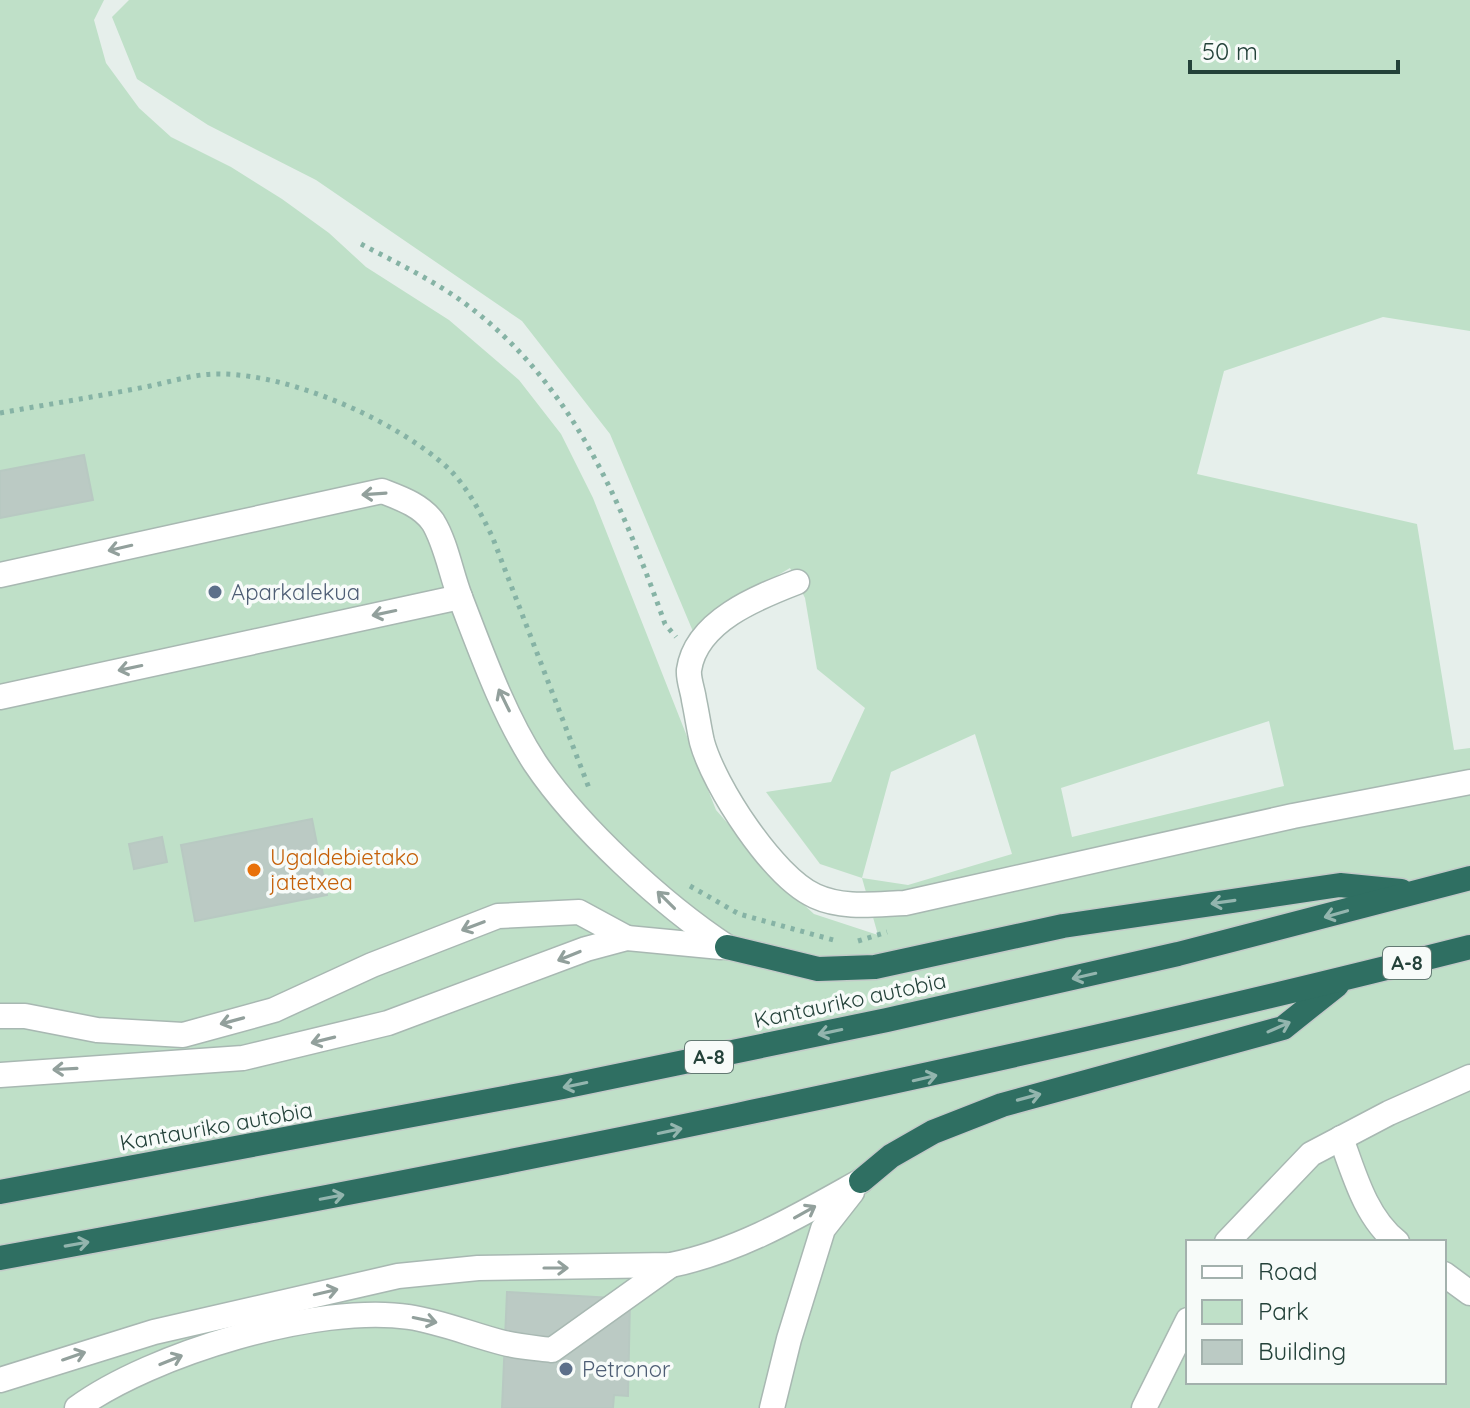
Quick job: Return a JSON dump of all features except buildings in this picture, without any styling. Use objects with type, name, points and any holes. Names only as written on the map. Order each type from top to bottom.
[{"type":"highway","name":"Kantauriko autobia","points":[[0,1192],[548,1090],[887,1020],[1178,954],[1470,878]]},
{"type":"highway","points":[[727,947],[818,969],[875,967],[1063,926],[1340,885],[1411,892]]},
{"type":"highway","name":"A-8","points":[[0,1258],[575,1150],[885,1086],[1470,947]]},
{"type":"highway","points":[[861,1181],[891,1156],[933,1132],[1002,1105],[1283,1028],[1344,979]]},
{"type":"street","points":[[0,575],[382,491],[412,503],[433,522],[460,597],[534,761],[564,800],[680,914],[727,947]]},
{"type":"street","points":[[797,582],[750,600],[723,618],[697,649],[689,671],[703,745],[733,805],[786,876],[815,896],[841,905],[905,903],[1293,816],[1470,782]]},
{"type":"street","points":[[0,697],[460,597]]},
{"type":"street","points":[[0,1016],[25,1016],[97,1030],[183,1035],[274,1010],[372,965],[498,916],[579,912],[627,938]]},
{"type":"street","points":[[0,1075],[243,1058],[313,1043],[388,1023],[586,949],[627,938],[727,947]]},
{"type":"street","points":[[1229,1240],[1311,1154],[1470,1077]]},
{"type":"street","points":[[1341,1138],[1359,1187],[1383,1231],[1394,1240]]},
{"type":"street","points":[[0,1380],[154,1332],[398,1276],[478,1268],[671,1265],[747,1242],[861,1181]]},
{"type":"street","points":[[772,1408],[789,1339],[823,1229],[861,1181]]},
{"type":"street","points":[[77,1408],[131,1376],[198,1350],[295,1324],[366,1314],[408,1317],[505,1343],[552,1350],[671,1265]]},
{"type":"street","points":[[1446,1275],[1470,1293]]},
{"type":"street","points":[[1144,1408],[1186,1324]]},
{"type":"path","points":[[361,244],[468,306],[517,350],[554,393],[581,431],[611,484],[665,624],[693,661]]},
{"type":"green space","points":[[0,0],[104,0],[94,20],[106,63],[139,108],[171,137],[231,167],[282,199],[329,233],[366,267],[449,320],[519,380],[561,434],[593,498],[716,810],[781,884],[814,914],[878,935],[862,878],[820,864],[766,792],[831,782],[865,708],[817,669],[805,598],[790,568],[702,621],[697,641],[610,434],[522,321],[316,180],[208,125],[137,79],[112,17],[129,0],[1470,0],[1470,331],[1383,317],[1224,371],[1197,474],[1417,524],[1454,750],[1470,748],[1470,1408],[0,1408]],"holes":[[[1269,721],[1284,786],[1072,837],[1061,788]],[[975,734],[1012,854],[908,885],[862,878],[891,772]]]},
{"type":"place","name":"Aparkalekua","points":[[215,592]]},
{"type":"place","name":"Ugaldebietako jatetxea","points":[[254,870]]},
{"type":"place","name":"Petronor","points":[[566,1369]]}]
